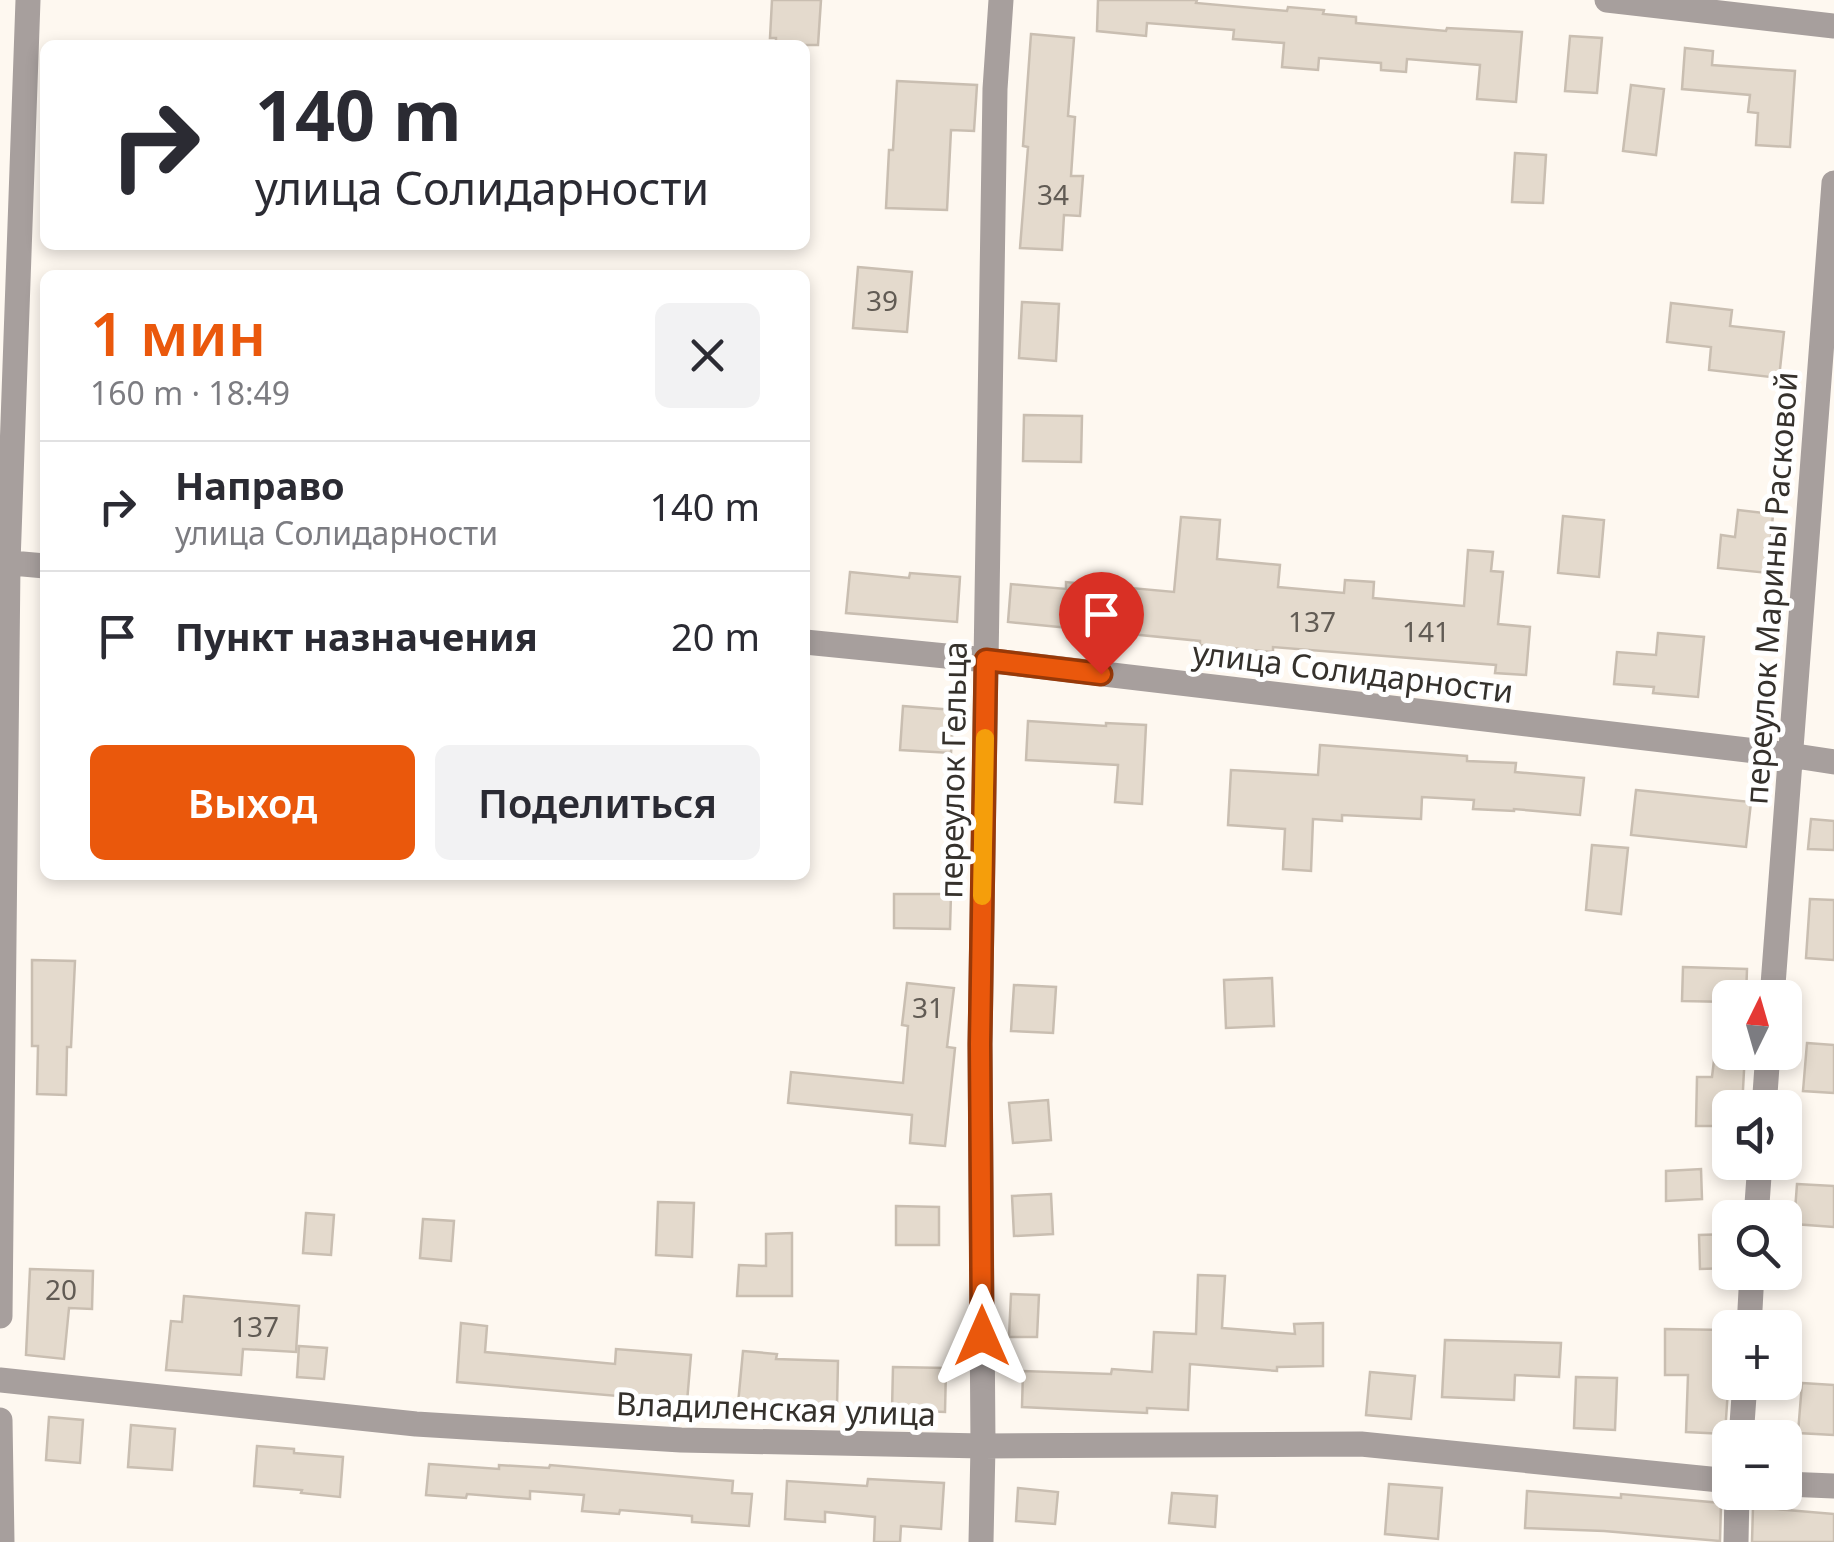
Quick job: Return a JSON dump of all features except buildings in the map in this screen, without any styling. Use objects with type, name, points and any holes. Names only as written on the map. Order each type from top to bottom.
[{"type":"street","points":[[0,1316],[4,562],[28,0]]},
{"type":"street","name":"переулок Гельца","points":[[981,1542],[980,1044],[995,88],[1001,0]]},
{"type":"street","points":[[1606,0],[1834,26]]},
{"type":"street","name":"переулок Марины Расковой","points":[[1773,980],[1834,183]]},
{"type":"street","points":[[4,562],[40,566]]},
{"type":"street","name":"улица Солидарности","points":[[810,642],[986,660],[1834,762]]},
{"type":"street","name":"Владиленская улица","points":[[0,1380],[416,1424],[681,1440],[983,1446],[1361,1444],[1712,1479]]},
{"type":"street","points":[[0,1420],[2,1542]]},
{"type":"street","points":[[1802,1485],[1834,1486]]},
{"type":"street","points":[[1736,1542],[1737,1510]]},
{"type":"slow traffic","points":[[982,896],[985,738]]},
{"type":"route","points":[[982,1336],[980,1044],[986,660],[1101,674]]}]
